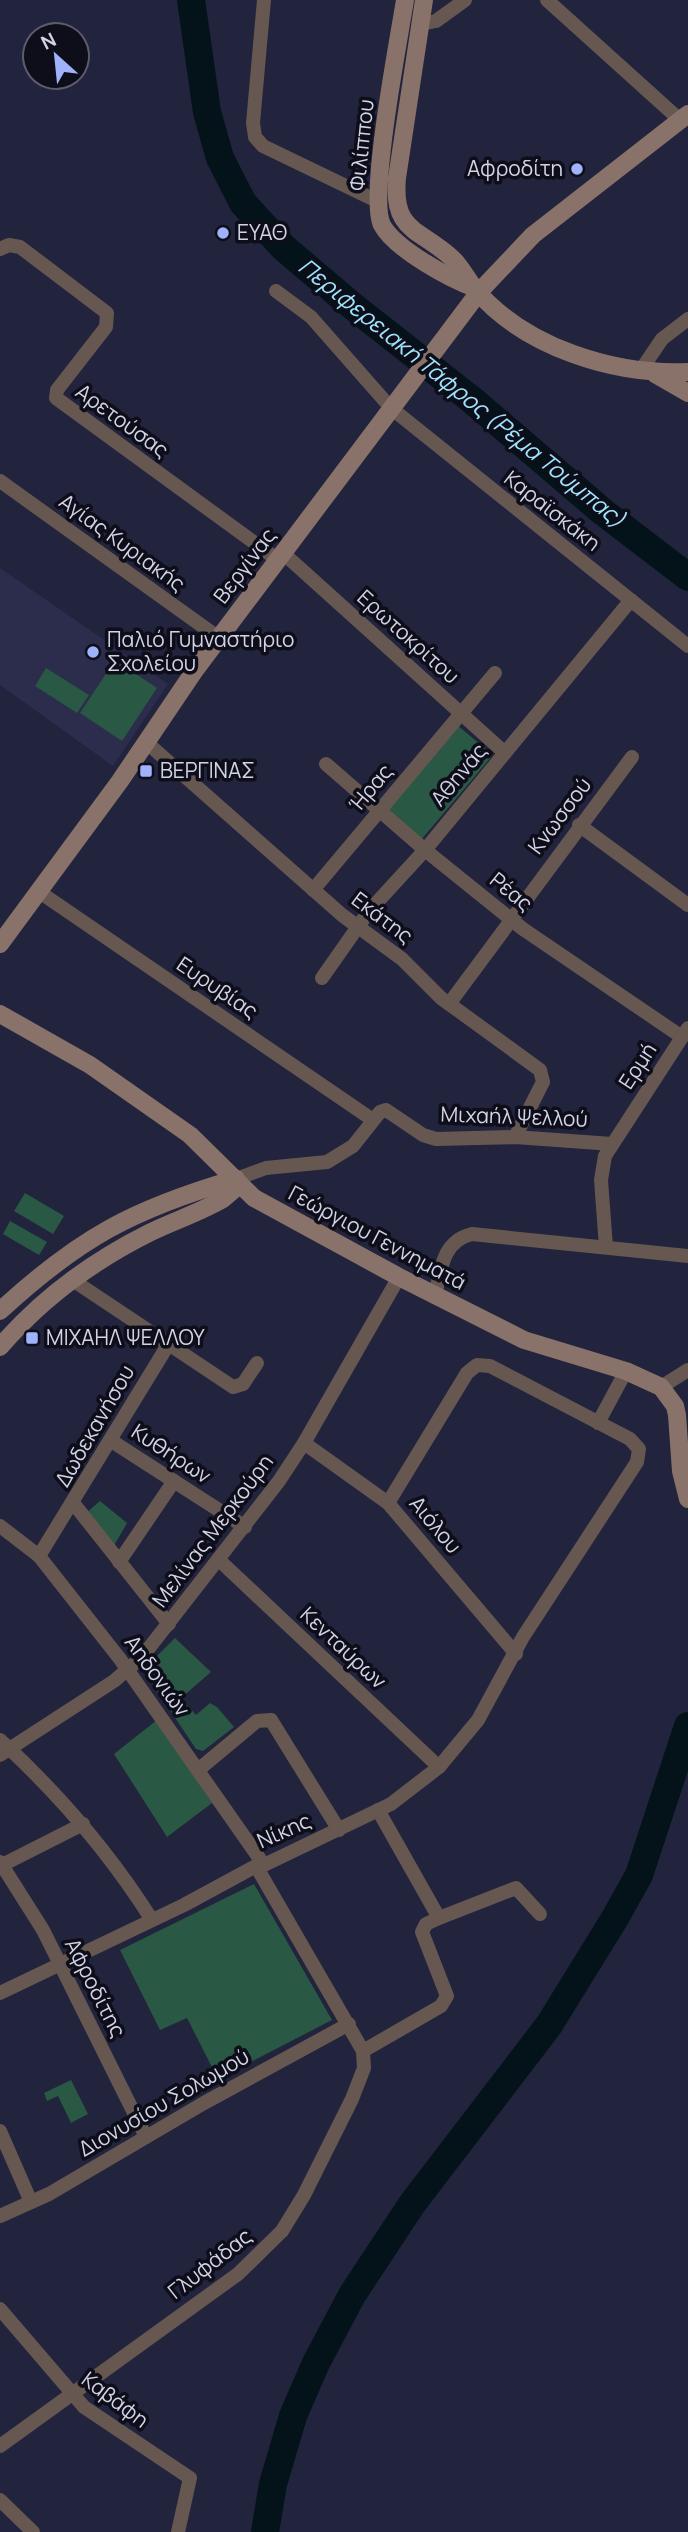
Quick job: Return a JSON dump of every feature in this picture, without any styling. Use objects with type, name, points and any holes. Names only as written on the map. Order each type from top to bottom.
[{"type":"street","points":[[264,0],[254,137],[263,146],[379,202]]},
{"type":"street","name":"Φιλίππου","points":[[405,0],[387,110],[379,202],[381,221],[393,238],[449,277],[477,290]]},
{"type":"street","name":"Φιλίππου","points":[[424,0],[397,178],[397,208],[407,226],[449,256],[477,290]]},
{"type":"street","points":[[547,0],[684,117]]},
{"type":"street","points":[[421,24],[436,21],[459,1]]},
{"type":"street","name":"Βεργίνας","points":[[0,944],[115,789],[219,638],[477,290],[542,227],[684,117]]},
{"type":"street","name":"Αρετούσας","points":[[4,247],[20,247],[105,309],[109,317],[106,327],[57,390],[56,398],[280,556]]},
{"type":"street","points":[[477,290],[509,319],[542,341],[583,356],[648,372],[688,372]]},
{"type":"street","name":"Καραϊσκάκη","points":[[276,291],[311,317],[391,408],[688,646]]},
{"type":"street","points":[[648,372],[662,339],[688,320]]},
{"type":"street","points":[[648,372],[688,393]]},
{"type":"street","name":"Αγίας Κυριακής","points":[[0,481],[219,638]]},
{"type":"street","name":"Ερωτοκρίτου","points":[[280,556],[505,753]]},
{"type":"street","name":"Αθηνάς","points":[[322,978],[358,928],[631,600]]},
{"type":"street","name":"Ήρας","points":[[313,890],[495,673]]},
{"type":"street","name":"Εκάτης","points":[[146,742],[358,928],[402,959],[449,1004],[542,1073],[543,1082],[515,1137]]},
{"type":"street","name":"Κνωσσού","points":[[449,1004],[510,918],[632,757]]},
{"type":"street","name":"Ρέας","points":[[326,764],[425,850],[549,948],[685,1032]]},
{"type":"street","points":[[579,825],[688,905]]},
{"type":"street","name":"Ευρυβίας","points":[[38,891],[373,1120]]},
{"type":"street","name":"Γεώργιου Γεννηματά","points":[[0,1014],[90,1065],[190,1135],[254,1198],[435,1296],[524,1340],[626,1371],[662,1387]]},
{"type":"street","name":"Ερμή","points":[[606,1247],[601,1174],[605,1156],[685,1032]]},
{"type":"street","name":"Μιχαήλ Ψελλού","points":[[373,1120],[386,1110],[433,1139],[515,1137],[612,1144]]},
{"type":"street","points":[[0,1311],[42,1274],[103,1230],[154,1206],[266,1168],[327,1162],[353,1146],[373,1120]]},
{"type":"street","points":[[0,1347],[34,1310],[71,1279],[118,1249],[214,1205],[236,1188],[236,1178]]},
{"type":"street","points":[[435,1296],[446,1253],[466,1235],[478,1233],[688,1256]]},
{"type":"street","name":"Μελίνας Μερκούρη","points":[[3,1748],[128,1670],[169,1624],[245,1527],[304,1443],[399,1277]]},
{"type":"street","points":[[71,1279],[236,1387],[246,1381],[257,1363]]},
{"type":"street","name":"Δωδεκανήσου","points":[[39,1556],[74,1504],[168,1345]]},
{"type":"street","name":"Νίκης","points":[[0,1993],[260,1865],[339,1830],[414,1789],[439,1767],[478,1720],[523,1637],[639,1458],[639,1449],[634,1441],[489,1367],[477,1366],[467,1373],[388,1503]]},
{"type":"street","points":[[688,1370],[662,1387],[675,1406],[681,1471],[688,1499]]},
{"type":"street","points":[[598,1423],[626,1371]]},
{"type":"street","name":"Κυθήρων","points":[[110,1440],[245,1527]]},
{"type":"street","name":"Αιόλου","points":[[304,1443],[388,1503],[516,1654]]},
{"type":"street","points":[[119,1562],[174,1481]]},
{"type":"street","points":[[74,1504],[169,1624]]},
{"type":"street","name":"Αηδονιών","points":[[0,1526],[39,1556],[128,1670],[198,1770],[260,1865],[363,2051]]},
{"type":"street","name":"Κενταύρων","points":[[219,1560],[439,1767]]},
{"type":"street","points":[[198,1770],[257,1721],[271,1720],[339,1830]]},
{"type":"street","points":[[3,1748],[83,1824],[117,1867],[152,1920]]},
{"type":"street","points":[[378,1810],[439,1918]]},
{"type":"street","points":[[1,1864],[83,1824]]},
{"type":"street","name":"Αφροδίτης","points":[[1,1864],[60,1964],[146,2137]]},
{"type":"street","points":[[363,2051],[447,2000],[422,1932],[426,1924],[516,1888],[540,1914]]},
{"type":"street","name":"Διονυσίου Σολωμού","points":[[0,2216],[31,2202],[349,2024]]},
{"type":"street","name":"Γλυφάδας","points":[[0,2446],[238,2274],[282,2231],[304,2195],[352,2099],[364,2068],[363,2051]]},
{"type":"street","points":[[0,2131],[31,2202]]},
{"type":"street","name":"Καβάφη","points":[[0,2309],[71,2395],[99,2419],[190,2478],[178,2532]]},
{"type":"street","points":[[0,2500],[33,2532]]},
{"type":"shaded area","points":[[0,568],[168,684],[113,766],[0,685]]},
{"type":"green space","points":[[115,660],[157,688],[122,741],[80,713]]},
{"type":"green space","points":[[46,668],[89,695],[77,713],[35,686]]},
{"type":"green space","points":[[457,725],[493,755],[421,840],[385,811]]},
{"type":"green space","points":[[25,1193],[64,1216],[53,1234],[14,1211]]},
{"type":"green space","points":[[10,1221],[47,1242],[39,1255],[3,1234]]},
{"type":"green space","points":[[100,1501],[127,1523],[112,1549],[85,1514]]},
{"type":"green space","points":[[175,1638],[211,1672],[181,1698],[196,1715],[210,1703],[217,1707],[234,1727],[203,1751],[196,1749],[143,1670]]},
{"type":"green space","points":[[157,1720],[212,1803],[167,1837],[114,1754]]},
{"type":"green space","points":[[254,1884],[332,2020],[218,2079],[187,2018],[160,2030],[120,1950]]},
{"type":"green space","points":[[71,2080],[88,2114],[71,2123],[58,2096],[47,2101],[44,2093]]},
{"type":"waterway","name":"Περιφερειακή Τάφρος (Ρέμα Τούμπας)","points":[[191,0],[207,112],[220,158],[243,203],[283,247],[350,304],[472,400],[603,512],[688,577]]},
{"type":"waterway","name":"Περιφερειακή Τάφρος (Ρέμα Τούμπας)","points":[[265,2532],[273,2484],[293,2416],[316,2363],[352,2295],[412,2204],[549,2025],[615,1918],[639,1875],[688,1726]]},
{"type":"waterway","points":[[680,1752],[688,1759]]},
{"type":"place","name":"Αφροδίτη","points":[[577,169]]},
{"type":"place","name":"ΕΥΑΘ","points":[[223,233]]},
{"type":"place","name":"Παλιό Γυμναστήριο Σχολείου","points":[[93,652]]},
{"type":"place","name":"ΒΕΡΓΙΝΑΣ","points":[[146,771]]},
{"type":"place","name":"ΜΙΧΑΗΛ ΨΕΛΛΟΥ","points":[[32,1338]]}]
